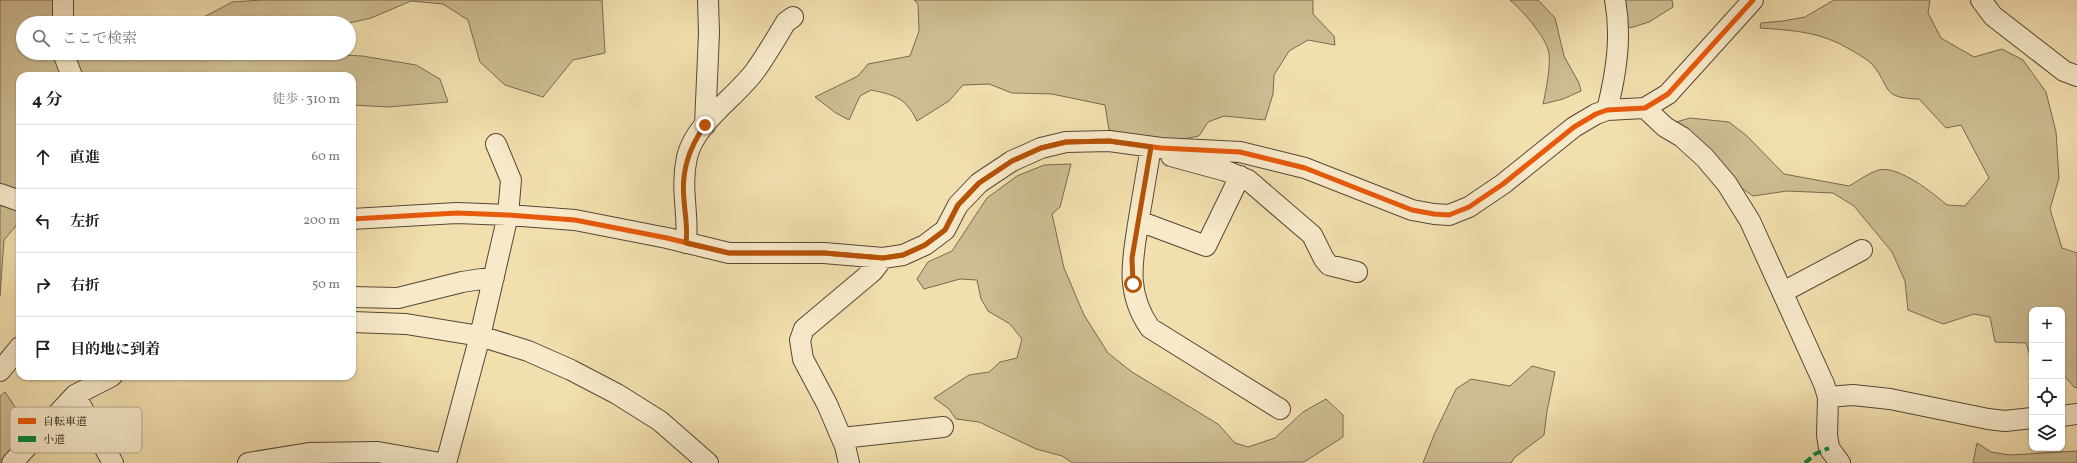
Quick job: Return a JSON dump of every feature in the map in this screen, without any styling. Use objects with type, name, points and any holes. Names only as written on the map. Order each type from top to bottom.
[{"type":"street","points":[[63,0],[63,16]]},
{"type":"street","points":[[705,125],[709,33],[708,0]]},
{"type":"street","points":[[1607,110],[1616,73],[1618,48],[1615,0]]},
{"type":"street","points":[[356,219],[457,213],[508,215],[575,220],[729,253],[824,253],[883,258],[903,255],[925,245],[945,230],[958,205],[979,183],[1012,161],[1041,148],[1066,142],[1109,141],[1151,147],[1240,152],[1305,168],[1412,210],[1450,215],[1469,207],[1502,184],[1574,127],[1607,110],[1645,108],[1668,94],[1753,0]]},
{"type":"street","points":[[1981,0],[1993,16],[2064,71],[2077,76]]},
{"type":"street","points":[[686,243],[684,176],[688,156],[694,142],[705,125],[754,72],[786,22],[793,17]]},
{"type":"street","points":[[66,60],[70,72]]},
{"type":"street","points":[[1645,108],[1664,127],[1682,137],[1705,158],[1727,184],[1750,221],[1811,353],[1828,397],[1828,448],[1840,463]]},
{"type":"street","points":[[446,463],[480,336],[508,215],[511,180],[496,144]]},
{"type":"street","points":[[1151,147],[1182,160],[1240,176],[1248,180],[1312,235],[1324,259],[1330,265],[1357,272]]},
{"type":"street","points":[[1151,147],[1132,258],[1133,284],[1136,303],[1142,317],[1150,328],[1280,409]]},
{"type":"street","points":[[1139,221],[1206,246],[1240,176]]},
{"type":"street","points":[[0,194],[16,200]]},
{"type":"street","points":[[1783,292],[1862,250]]},
{"type":"street","points":[[849,463],[842,438],[827,404],[802,359],[800,340],[804,328],[873,271],[883,258]]},
{"type":"street","points":[[356,297],[398,298],[462,282],[494,277]]},
{"type":"street","points":[[356,322],[406,324],[480,336],[535,354],[571,370],[616,394],[660,421],[708,463]]},
{"type":"street","points":[[0,371],[16,352]]},
{"type":"street","points":[[64,407],[75,395],[104,380]]},
{"type":"street","points":[[75,395],[82,407]]},
{"type":"street","points":[[1828,397],[1853,395],[1890,399],[1988,419],[2005,421],[2029,418]]},
{"type":"street","points":[[2065,416],[2077,414]]},
{"type":"street","points":[[842,438],[943,427]]},
{"type":"street","points":[[248,463],[309,453],[378,452],[440,463]]},
{"type":"street","points":[[12,463],[21,453]]},
{"type":"street","points":[[107,453],[113,463]]},
{"type":"shaded area","points":[[0,0],[54,0],[53,16],[16,16],[16,60],[356,60],[356,56],[416,65],[440,79],[448,102],[388,107],[356,105],[356,72],[16,72],[16,226],[4,240],[0,296]]},
{"type":"shaded area","points":[[262,0],[602,0],[605,53],[573,60],[543,97],[505,85],[480,62],[468,20],[443,4],[411,1],[371,18],[356,21],[356,16],[206,16],[232,2]]},
{"type":"shaded area","points":[[914,0],[1313,0],[1313,14],[1334,36],[1335,45],[1308,40],[1289,51],[1274,75],[1273,94],[1265,120],[1224,116],[1208,122],[1199,136],[1178,140],[1144,137],[1109,130],[1105,105],[1052,94],[1012,93],[989,84],[963,85],[949,101],[917,121],[909,107],[904,102],[893,96],[871,90],[860,96],[849,120],[836,113],[815,97],[858,76],[868,64],[910,56],[919,31],[918,4]]},
{"type":"shaded area","points":[[1510,0],[1538,0],[1555,18],[1564,56],[1579,83],[1581,91],[1563,99],[1543,104],[1549,68],[1548,49],[1542,36],[1532,23]]},
{"type":"shaded area","points":[[1621,0],[1672,0],[1673,7],[1649,22],[1630,28],[1624,21]]},
{"type":"shaded area","points":[[1834,0],[1930,0],[1928,13],[1941,38],[1974,57],[2002,49],[2023,60],[2046,92],[2056,132],[2059,178],[2050,209],[2062,248],[2077,253],[2077,388],[2074,387],[2065,376],[2065,307],[2029,307],[2029,352],[2026,343],[1995,342],[1990,317],[1974,314],[1943,324],[1908,310],[1905,281],[1892,252],[1854,206],[1833,193],[1787,191],[1753,196],[1736,184],[1673,123],[1690,118],[1729,122],[1747,136],[1784,174],[1849,186],[1879,170],[1887,170],[1896,172],[1915,181],[1947,205],[1965,206],[1989,178],[1961,125],[1946,128],[1919,99],[1907,98],[1892,94],[1872,64],[1838,43],[1819,36],[1790,30],[1760,28],[1761,23],[1805,17]]},
{"type":"shaded area","points":[[1071,164],[1060,207],[1052,214],[1064,268],[1084,315],[1108,353],[1132,372],[1218,424],[1235,443],[1248,447],[1275,438],[1303,412],[1326,399],[1343,415],[1343,437],[1304,462],[1073,463],[1062,456],[1036,449],[979,422],[956,419],[949,409],[934,398],[969,375],[989,372],[1000,362],[1017,358],[1022,339],[1010,324],[988,311],[981,299],[977,280],[960,279],[924,289],[917,279],[928,262],[952,251],[987,198],[1017,176],[1044,165]]},
{"type":"shaded area","points":[[1532,366],[1555,372],[1544,435],[1514,458],[1511,463],[1423,463],[1434,435],[1456,389],[1471,379],[1510,386]]},
{"type":"shaded area","points":[[5,392],[15,407],[10,407],[10,453],[12,453],[3,463],[0,463],[0,396]]},
{"type":"shaded area","points":[[1977,443],[1991,452],[2010,455],[2077,451],[2077,463],[1973,463]]},
{"type":"marked path","points":[[1805,463],[1815,454],[1829,448]]},
{"type":"cycle path","points":[[356,219],[457,213],[508,215],[575,220],[667,238],[729,253],[824,253],[883,258],[903,255],[925,245],[945,230],[958,205],[979,183],[1012,161],[1041,148],[1066,142],[1109,141],[1161,148],[1240,152],[1305,168],[1412,210],[1449,215],[1469,207],[1503,184],[1574,127],[1596,114],[1607,110],[1645,108],[1668,94],[1753,0]]},
{"type":"route","points":[[705,125],[694,142],[688,156],[684,176],[684,198],[687,224],[686,243],[729,253],[824,253],[855,257],[883,258],[903,255],[925,245],[945,230],[958,205],[979,183],[1012,161],[1041,148],[1066,142],[1109,141],[1151,147],[1132,258],[1133,284]]}]
